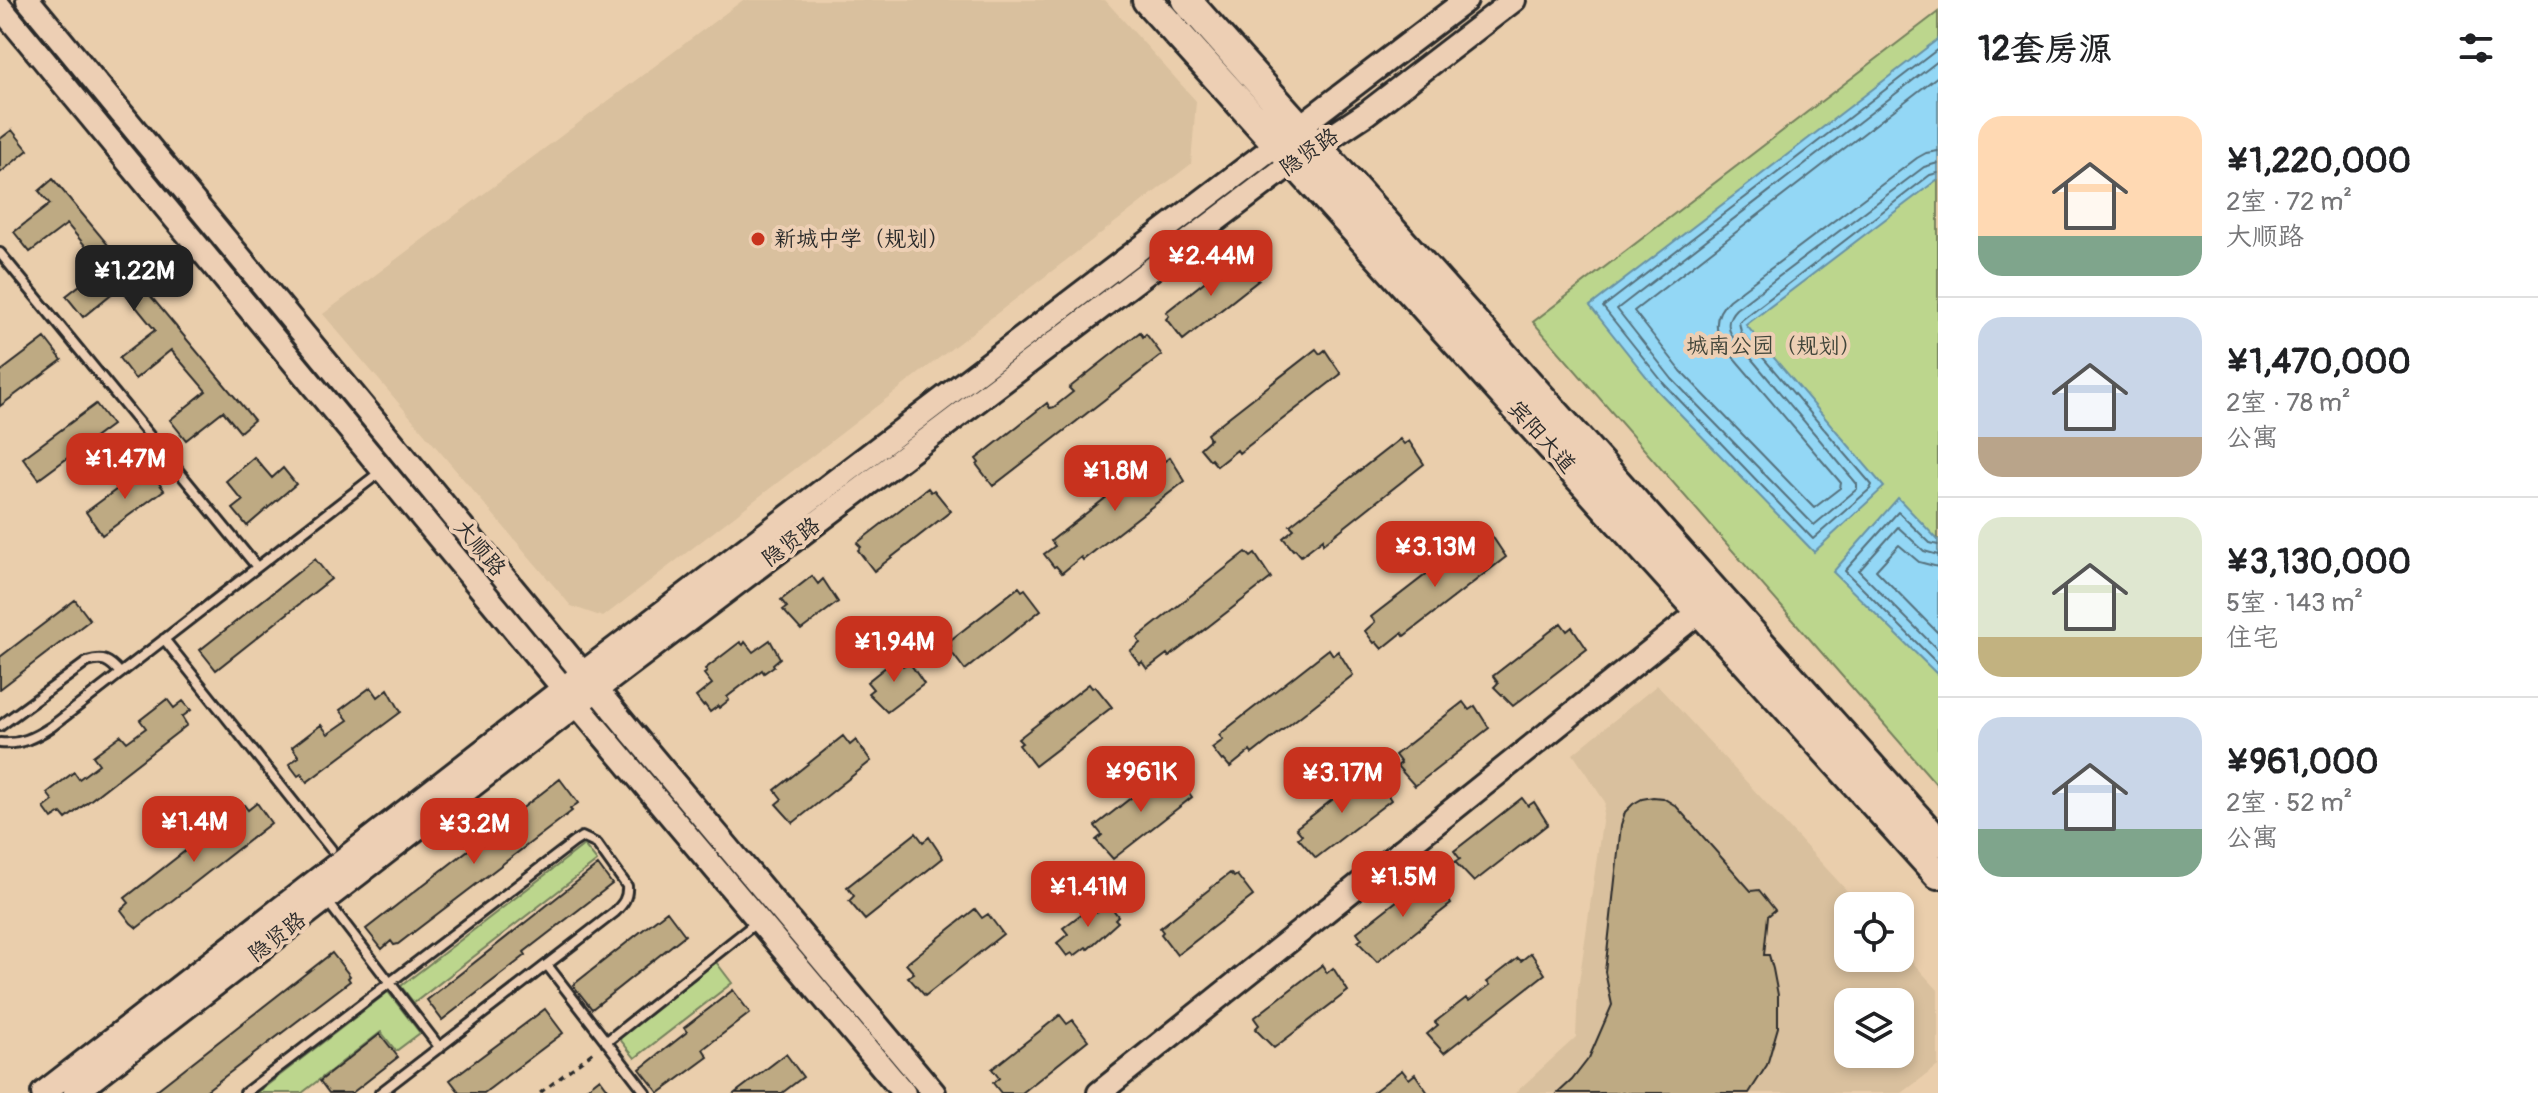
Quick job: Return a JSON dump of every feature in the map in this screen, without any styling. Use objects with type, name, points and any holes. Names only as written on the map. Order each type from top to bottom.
[{"type":"highway","name":"宾阳大道","points":[[1147,0],[1285,153],[1938,842]]},
{"type":"highway","name":"宾阳大道","points":[[1186,0],[1308,136],[1938,874]]},
{"type":"street","name":"大顺路","points":[[28,0],[934,1093]]},
{"type":"street","name":"隐贤路","points":[[43,1093],[1308,136],[1466,0]]},
{"type":"street","name":"隐贤路","points":[[1308,136],[1367,113],[1514,0]]},
{"type":"street","name":"大顺路","points":[[0,7],[570,696],[904,1093]]},
{"type":"street","points":[[1099,1093],[1710,604]]},
{"type":"street","name":"隐贤路","points":[[75,1093],[570,696]]},
{"type":"lane","points":[[0,253],[257,567]]},
{"type":"lane","points":[[0,743],[19,743],[36,737],[375,476]]},
{"type":"lane","points":[[164,639],[331,849]]},
{"type":"lane","points":[[0,726],[87,662],[100,658],[111,662],[120,673]]},
{"type":"lane","points":[[245,1093],[574,842],[582,837],[590,839],[622,875],[627,886],[627,894],[615,912],[380,1093]]},
{"type":"lane","points":[[328,902],[440,1048]]},
{"type":"lane","points":[[606,1042],[752,926]]},
{"type":"lane","points":[[547,965],[646,1093]]},
{"type":"path","points":[[540,1093],[606,1042]]},
{"type":"shaded area","name":"新城中学（规划）","points":[[743,0],[1105,0],[1196,101],[1191,164],[603,617],[571,606],[323,314]]},
{"type":"shaded area","points":[[1657,685],[1848,892],[1834,892],[1834,972],[1914,972],[1914,964],[1938,990],[1938,1066],[1902,1093],[1515,1093],[1576,1037],[1578,989],[1605,802],[1573,754]]},
{"type":"green space","name":"城南公园（规划）","points":[[1938,12],[1938,786],[1533,322]]},
{"type":"green space","points":[[584,845],[597,861],[414,1003],[401,986]]},
{"type":"green space","points":[[716,962],[732,983],[635,1058],[619,1038]]},
{"type":"green space","points":[[388,992],[420,1033],[396,1051],[381,1032],[302,1093],[257,1093]]},
{"type":"water","points":[[1938,39],[1938,179],[1746,325],[1884,487],[1814,552],[1658,391],[1590,306]]},
{"type":"water","points":[[1898,498],[1938,540],[1938,675],[1833,572]]},
{"type":"building","points":[[12,130],[28,150],[0,173],[0,139]]},
{"type":"building","points":[[53,179],[254,420],[240,432],[223,411],[186,440],[170,420],[206,391],[171,350],[135,379],[119,358],[155,330],[120,287],[83,317],[66,296],[103,267],[67,224],[30,252],[14,232],[50,204],[39,191]]},
{"type":"building","points":[[1236,257],[1239,261],[1242,259],[1259,280],[1183,340],[1166,319],[1169,316],[1166,312]]},
{"type":"building","points":[[1140,332],[1143,337],[1146,334],[1162,355],[993,486],[976,459],[1047,403],[1050,408],[1054,407],[1073,392],[1069,388]]},
{"type":"building","points":[[45,338],[62,360],[0,406],[0,372]]},
{"type":"building","points":[[1316,349],[1320,354],[1325,350],[1341,374],[1239,453],[1237,450],[1217,466],[1210,460],[1200,448],[1210,439],[1207,434]]},
{"type":"building","points":[[96,404],[112,425],[39,479],[23,458]]},
{"type":"building","points":[[1400,439],[1404,444],[1409,441],[1424,464],[1323,544],[1323,539],[1301,556],[1293,550],[1283,538],[1294,529],[1290,525]]},
{"type":"building","points":[[1160,455],[1165,461],[1170,457],[1185,481],[1083,560],[1081,557],[1062,573],[1054,567],[1044,554],[1055,546],[1051,541]]},
{"type":"building","points":[[254,457],[272,478],[283,468],[296,484],[247,526],[233,509],[243,501],[226,481]]},
{"type":"building","points":[[147,467],[164,490],[102,535],[86,512]]},
{"type":"building","points":[[928,488],[931,492],[934,490],[951,511],[874,571],[858,550],[861,547],[857,543]]},
{"type":"building","points":[[1481,532],[1485,537],[1490,533],[1506,557],[1404,636],[1402,633],[1382,649],[1374,643],[1365,631],[1375,622],[1371,617]]},
{"type":"building","points":[[1246,552],[1251,557],[1255,554],[1271,578],[1169,657],[1167,654],[1147,669],[1142,662],[1140,664],[1130,651],[1140,643],[1137,638]]},
{"type":"building","points":[[315,559],[331,579],[216,670],[200,650]]},
{"type":"building","points":[[812,576],[818,584],[823,579],[838,602],[801,630],[783,610],[787,607],[781,600]]},
{"type":"building","points":[[1019,587],[1022,591],[1025,589],[1041,610],[965,670],[949,649],[951,646],[948,642]]},
{"type":"building","points":[[75,600],[90,620],[0,689],[0,657]]},
{"type":"building","points":[[1561,623],[1567,631],[1572,627],[1587,649],[1513,706],[1494,687],[1498,683],[1493,676]]},
{"type":"building","points":[[770,640],[780,658],[774,666],[764,673],[762,670],[727,697],[729,700],[719,708],[710,712],[703,706],[696,697],[712,684],[704,674],[707,672],[705,669],[740,642],[743,645],[745,642],[753,652]]},
{"type":"building","points":[[1329,649],[1333,655],[1338,651],[1353,675],[1252,754],[1250,751],[1230,767],[1222,761],[1212,748],[1223,740],[1219,735]]},
{"type":"building","points":[[897,658],[903,666],[909,662],[924,684],[887,712],[868,693],[873,689],[867,682]]},
{"type":"building","points":[[1089,684],[1092,688],[1095,686],[1112,707],[1035,766],[1018,739]]},
{"type":"building","points":[[371,687],[378,697],[388,689],[401,712],[307,782],[301,774],[298,776],[289,764],[299,757],[292,747],[321,725],[328,734],[348,720],[340,710]]},
{"type":"building","points":[[167,699],[174,708],[183,701],[191,710],[182,717],[187,725],[66,819],[61,813],[52,819],[44,808],[53,801],[47,793],[74,772],[79,779],[99,764],[93,756],[121,735],[127,742],[146,728],[140,720]]},
{"type":"building","points":[[1463,702],[1469,710],[1475,706],[1489,728],[1415,786],[1397,766],[1401,763],[1395,755]]},
{"type":"building","points":[[843,736],[850,745],[856,740],[871,761],[793,823],[776,804],[782,799],[775,790]]},
{"type":"building","points":[[1164,772],[1171,781],[1177,777],[1192,797],[1113,859],[1096,840],[1102,835],[1095,826]]},
{"type":"building","points":[[1364,775],[1370,783],[1376,778],[1391,800],[1316,858],[1298,838],[1302,835],[1296,828]]},
{"type":"building","points":[[560,779],[578,803],[570,809],[572,811],[398,944],[394,945],[391,941],[382,949],[366,929]]},
{"type":"building","points":[[1653,797],[1663,798],[1676,806],[1751,891],[1759,890],[1775,910],[1768,916],[1764,955],[1769,955],[1773,969],[1778,995],[1778,1027],[1767,1065],[1749,1093],[1558,1093],[1589,1058],[1612,1005],[1605,972],[1621,825],[1625,812],[1633,804]]},
{"type":"building","points":[[1522,798],[1528,806],[1534,802],[1548,824],[1474,882],[1455,862],[1460,859],[1454,851]]},
{"type":"building","points":[[257,803],[271,823],[137,928],[131,923],[121,910],[129,903],[125,898],[244,805],[248,810]]},
{"type":"building","points":[[916,833],[923,842],[929,837],[943,858],[865,920],[849,901],[854,896],[847,887]]},
{"type":"building","points":[[598,865],[612,884],[442,1020],[427,1000]]},
{"type":"building","points":[[1230,873],[1234,877],[1237,875],[1253,896],[1177,955],[1160,928]]},
{"type":"building","points":[[1425,879],[1431,886],[1436,882],[1451,904],[1377,962],[1358,942],[1362,939],[1357,932]]},
{"type":"building","points":[[1108,903],[1118,916],[1115,919],[1118,922],[1088,949],[1086,947],[1074,956],[1072,953],[1067,956],[1057,943],[1068,934],[1063,928],[1092,906],[1097,912]]},
{"type":"building","points":[[975,909],[982,918],[988,914],[1003,934],[925,996],[908,977],[914,973],[906,964]]},
{"type":"building","points":[[667,911],[685,935],[592,1009],[573,985]]},
{"type":"building","points":[[332,953],[350,976],[350,981],[203,1093],[153,1093]]},
{"type":"building","points":[[1531,953],[1545,974],[1444,1053],[1427,1034],[1438,1025],[1435,1022],[1466,998],[1469,1001],[1490,985],[1487,982],[1518,958],[1521,961]]},
{"type":"building","points":[[1322,965],[1327,973],[1333,968],[1348,991],[1274,1048],[1255,1029],[1259,1025],[1254,1018]]},
{"type":"building","points":[[733,990],[750,1013],[703,1049],[708,1057],[659,1093],[640,1069],[687,1032],[684,1028]]},
{"type":"building","points":[[545,1009],[563,1033],[484,1093],[460,1093],[450,1080]]},
{"type":"building","points":[[1060,1015],[1067,1024],[1073,1020],[1088,1040],[1022,1093],[1001,1093],[993,1083],[999,1078],[992,1069]]},
{"type":"building","points":[[380,1034],[398,1057],[352,1093],[329,1093],[320,1081]]},
{"type":"building","points":[[786,1054],[803,1077],[782,1093],[735,1093]]},
{"type":"building","points":[[1402,1070],[1409,1079],[1415,1074],[1428,1093],[1372,1093]]},
{"type":"building","points":[[600,1078],[611,1093],[581,1093]]},
{"type":"place","name":"新城中学（规划）","points":[[758,239]]}]
